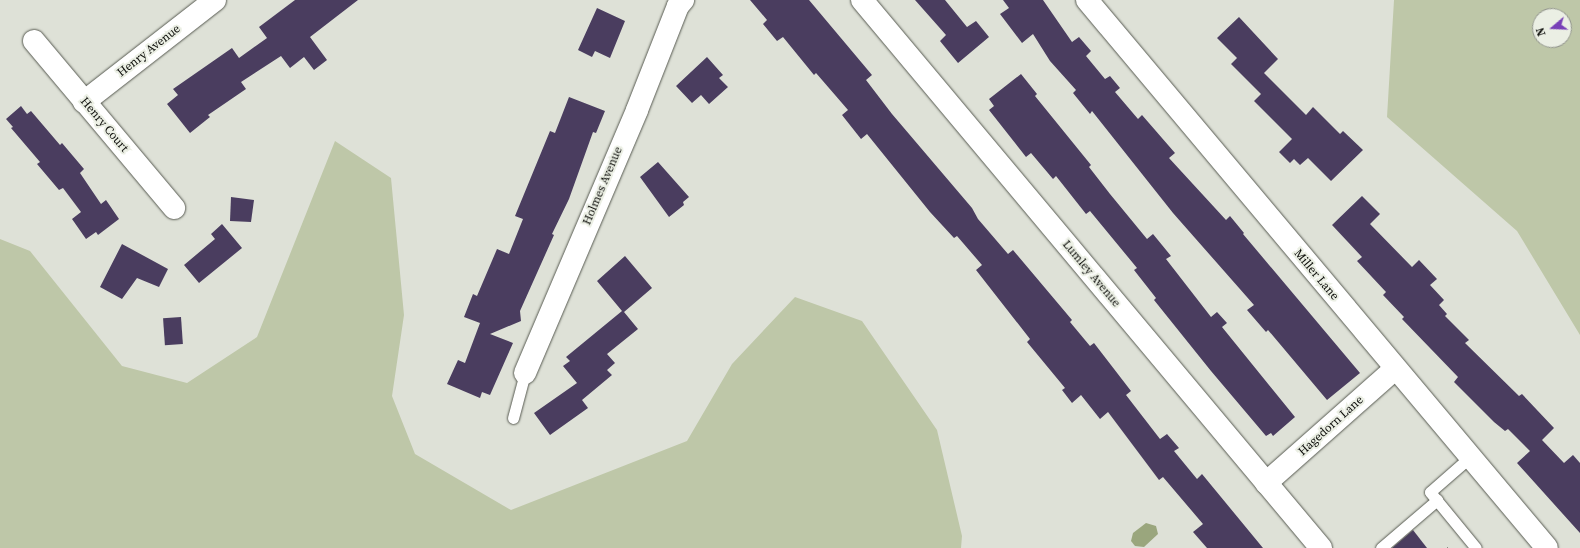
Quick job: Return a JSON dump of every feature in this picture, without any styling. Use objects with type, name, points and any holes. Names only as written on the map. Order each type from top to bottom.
[{"type":"street","name":"Henry Avenue","points":[[84,102],[215,0]]},
{"type":"street","name":"Holmes Avenue","points":[[525,373],[636,110],[674,15],[683,0]]},
{"type":"street","name":"Lumley Avenue","points":[[862,0],[1321,548]]},
{"type":"street","name":"Miller Lane","points":[[1086,0],[1547,548]]},
{"type":"street","name":"Henry Court","points":[[34,41],[174,208]]},
{"type":"street","name":"Hagedorn Lane","points":[[1266,483],[1395,369]]},
{"type":"lane","points":[[513,418],[525,373]]},
{"type":"lane","points":[[1470,458],[1430,492],[1476,548]]},
{"type":"lane","points":[[1381,548],[1437,500]]},
{"type":"shaded area","points":[[1394,0],[1580,0],[1580,335],[1517,231],[1387,117]]},
{"type":"shaded area","points":[[335,141],[391,178],[404,315],[392,396],[415,454],[511,510],[687,441],[732,364],[795,297],[862,321],[937,430],[962,536],[961,548],[0,548],[0,239],[30,251],[122,366],[187,383],[257,337]]},
{"type":"shaded area","points":[[1146,523],[1156,526],[1158,534],[1144,547],[1135,546],[1131,541],[1133,533]]},
{"type":"building","points":[[295,0],[358,0],[310,37],[327,60],[314,70],[304,57],[290,68],[281,56],[241,82],[246,89],[208,115],[210,117],[190,133],[167,104],[178,95],[173,89],[232,48],[239,58],[267,38],[259,27]]},
{"type":"building","points":[[750,0],[809,0],[872,75],[866,80],[892,114],[972,208],[978,219],[1008,254],[1013,250],[1072,320],[1070,322],[1090,346],[1094,343],[1131,391],[1126,395],[1160,439],[1167,434],[1179,448],[1174,451],[1197,479],[1202,474],[1263,548],[1207,548],[1193,532],[1203,524],[1163,477],[1159,480],[1108,412],[1100,419],[1081,395],[1072,403],[1062,390],[1065,388],[1027,342],[1030,339],[976,270],[982,265],[957,236],[954,238],[930,212],[867,134],[861,139],[842,115],[848,110],[816,73],[814,75],[783,37],[777,41],[763,24],[767,20]]},
{"type":"building","points":[[915,0],[945,0],[967,27],[976,21],[989,37],[958,63],[940,41],[946,35]]},
{"type":"building","points":[[1003,0],[1043,0],[1072,42],[1079,37],[1091,51],[1086,56],[1105,79],[1110,76],[1120,88],[1115,92],[1138,119],[1142,115],[1175,153],[1169,158],[1226,220],[1230,216],[1244,233],[1243,234],[1360,373],[1327,400],[1268,330],[1266,332],[1247,310],[1254,305],[1173,213],[1092,111],[1090,114],[1073,93],[1076,90],[1050,61],[1033,34],[1022,43],[1000,14],[1009,8]]},
{"type":"building","points":[[597,8],[625,21],[610,58],[595,51],[592,57],[578,50]]},
{"type":"building","points":[[1239,17],[1278,59],[1264,73],[1306,115],[1313,107],[1340,134],[1343,131],[1363,150],[1331,181],[1308,158],[1300,165],[1294,159],[1290,163],[1279,152],[1292,139],[1254,101],[1261,94],[1231,64],[1237,58],[1217,38]]},
{"type":"building","points":[[707,57],[723,75],[719,78],[728,87],[709,104],[701,95],[692,103],[676,86]]},
{"type":"building","points":[[1021,74],[1037,94],[1035,96],[1091,165],[1089,167],[1147,239],[1153,234],[1171,256],[1166,259],[1211,317],[1217,312],[1227,323],[1222,327],[1295,417],[1273,436],[1271,433],[1266,436],[1211,371],[1154,300],[1156,298],[1134,270],[1137,268],[1090,211],[1086,214],[1056,176],[1053,179],[1031,153],[1026,157],[989,110],[994,106],[989,99]]},
{"type":"building","points":[[569,97],[605,111],[596,133],[593,132],[569,199],[552,234],[554,235],[520,311],[521,321],[490,334],[513,343],[490,395],[482,392],[480,398],[447,384],[458,360],[465,363],[480,323],[464,317],[473,294],[477,296],[497,249],[509,254],[523,219],[515,216],[550,131],[555,133]]},
{"type":"building","points":[[21,106],[27,114],[31,111],[60,145],[62,143],[84,169],[80,173],[101,204],[106,200],[119,219],[98,235],[96,232],[86,239],[72,219],[81,212],[63,188],[59,190],[37,164],[40,162],[11,128],[13,127],[6,119]]},
{"type":"building","points":[[658,162],[689,197],[683,202],[684,205],[669,217],[640,177]]},
{"type":"building","points":[[1362,196],[1380,214],[1370,224],[1412,267],[1419,260],[1437,279],[1430,285],[1444,300],[1439,305],[1447,314],[1445,316],[1469,340],[1465,343],[1519,396],[1522,394],[1554,428],[1542,440],[1564,463],[1573,455],[1580,463],[1580,533],[1517,463],[1530,451],[1508,429],[1505,431],[1494,422],[1454,382],[1458,377],[1402,319],[1404,317],[1383,295],[1386,292],[1357,261],[1362,257],[1332,225]]},
{"type":"building","points":[[231,197],[254,200],[251,222],[230,221]]},
{"type":"building","points":[[222,224],[242,248],[199,283],[184,265],[215,239],[211,234]]},
{"type":"building","points":[[122,244],[168,269],[159,287],[137,278],[122,299],[100,287]]},
{"type":"building","points":[[625,256],[652,288],[624,312],[638,329],[607,354],[615,363],[607,370],[612,375],[582,400],[588,408],[550,435],[534,413],[577,383],[563,366],[570,361],[566,357],[622,311],[597,281]]},
{"type":"building","points":[[181,317],[183,344],[165,345],[163,318]]},
{"type":"building","points":[[1413,530],[1427,548],[1392,548]]}]
